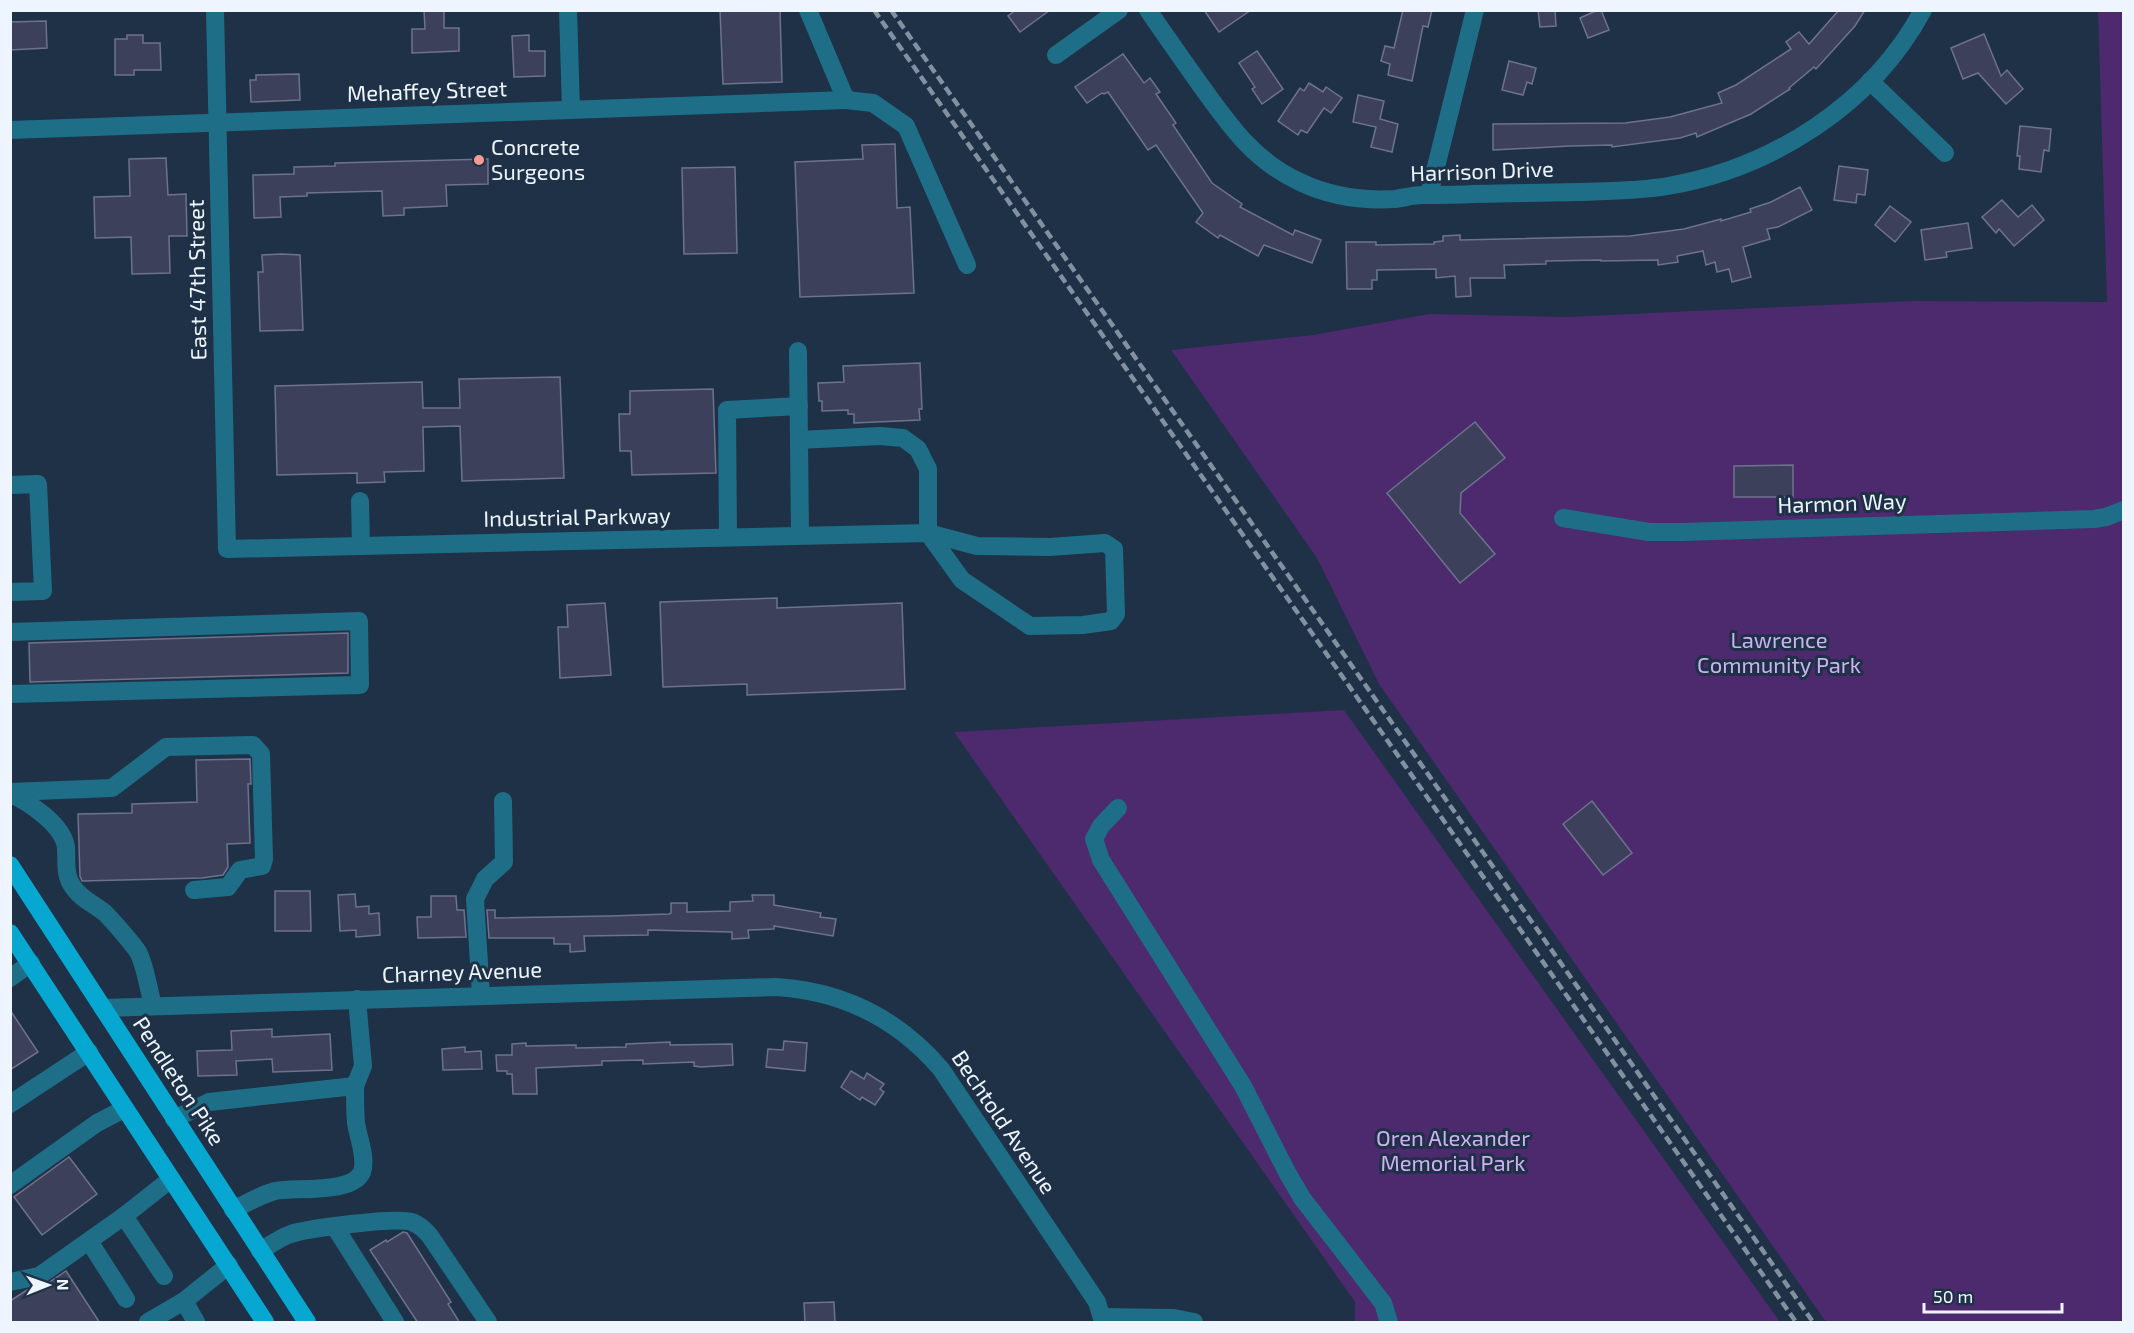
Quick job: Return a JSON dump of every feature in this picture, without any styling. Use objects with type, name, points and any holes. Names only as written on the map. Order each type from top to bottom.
[{"type":"main road","name":"Pendleton Pike","points":[[10,866],[307,1323]]},
{"type":"main road","points":[[10,933],[265,1323]]},
{"type":"street","name":"East 47th Street","points":[[215,10],[227,549]]},
{"type":"street","points":[[568,10],[571,110]]},
{"type":"street","points":[[808,10],[846,100]]},
{"type":"street","points":[[1056,56],[1119,10]]},
{"type":"street","name":"Harrison Drive","points":[[1148,10],[1232,129],[1258,156],[1283,174],[1315,189],[1358,198],[1393,199],[1429,195],[1625,190],[1668,186],[1742,165],[1789,143],[1839,110],[1898,50],[1923,10]]},
{"type":"street","points":[[1429,195],[1475,10]]},
{"type":"street","points":[[1870,81],[1945,153]]},
{"type":"street","name":"Mehaffey Street","points":[[10,130],[846,100],[873,103],[906,126],[968,265]]},
{"type":"street","points":[[798,351],[800,536]]},
{"type":"street","points":[[728,537],[727,410],[799,406]]},
{"type":"street","points":[[799,440],[891,437],[903,438],[918,448],[928,469],[928,533]]},
{"type":"street","points":[[10,485],[38,484],[43,591],[10,592]]},
{"type":"street","points":[[360,501],[361,546]]},
{"type":"street","name":"Harmon Way","points":[[1563,518],[1649,532],[1681,532],[2094,519],[2124,510]]},
{"type":"street","name":"Industrial Parkway","points":[[227,549],[928,533],[977,546],[1050,548],[1105,543],[1114,549],[1116,614],[1111,621],[1083,625],[1030,626],[962,579],[928,533]]},
{"type":"street","points":[[10,632],[359,621],[360,685],[10,694]]},
{"type":"street","points":[[10,793],[112,788],[166,747],[253,745],[261,754],[264,859],[262,866],[240,870],[228,887],[194,890]]},
{"type":"street","points":[[10,793],[41,813],[62,836],[65,845],[67,875],[78,895],[105,914],[138,952],[153,1006]]},
{"type":"street","points":[[481,996],[475,900],[485,879],[504,862],[503,801]]},
{"type":"street","points":[[1118,808],[1101,826],[1094,839],[1101,860],[1243,1086],[1302,1198],[1383,1303],[1389,1323]]},
{"type":"street","points":[[10,978],[31,963]]},
{"type":"street","name":"Charney Avenue","points":[[103,1008],[776,987],[822,993]]},
{"type":"street","name":"Bechtold Avenue","points":[[822,993],[858,1006],[890,1022],[917,1044],[947,1076],[1097,1302],[1102,1320]]},
{"type":"street","points":[[233,1210],[260,1196],[277,1191],[341,1186],[357,1179],[362,1173],[363,1162],[356,1122],[355,1086],[363,1066],[357,999]]},
{"type":"street","points":[[10,1104],[89,1052]]},
{"type":"street","points":[[174,1119],[209,1102],[355,1086]]},
{"type":"street","points":[[10,1185],[97,1123],[124,1108]]},
{"type":"street","points":[[10,1282],[39,1276],[124,1216],[171,1179]]},
{"type":"street","points":[[124,1216],[164,1276]]},
{"type":"street","points":[[260,1251],[288,1235],[310,1229],[410,1222],[421,1227],[430,1236],[488,1323]]},
{"type":"street","points":[[335,1227],[395,1323]]},
{"type":"street","points":[[89,1241],[126,1299]]},
{"type":"street","points":[[148,1323],[184,1301],[229,1265]]},
{"type":"street","points":[[184,1301],[196,1323]]},
{"type":"street","points":[[1102,1320],[1174,1318],[1194,1323]]},
{"type":"green space","name":"Lawrence Community Park","points":[[2098,11],[2123,11],[2123,1322],[1826,1322],[1379,684],[1317,558],[1171,350],[1313,335],[1429,314],[1566,317],[1912,301],[2107,302]]},
{"type":"green space","name":"Oren Alexander Memorial Park","points":[[1344,710],[1780,1322],[1355,1322],[1355,1302],[954,732]]},
{"type":"building","points":[[424,10],[444,10],[444,28],[459,28],[459,51],[412,53],[412,29],[425,29]]},
{"type":"building","points":[[720,10],[780,10],[782,82],[723,84]]},
{"type":"building","points":[[1016,10],[1050,10],[1020,32],[1008,16]]},
{"type":"building","points":[[1204,10],[1251,10],[1219,32]]},
{"type":"building","points":[[1403,10],[1432,10],[1428,27],[1423,26],[1412,81],[1388,75],[1390,64],[1381,61],[1385,46],[1394,48]]},
{"type":"building","points":[[1538,10],[1555,10],[1556,26],[1540,27]]},
{"type":"building","points":[[1601,10],[1609,30],[1588,38],[1580,18]]},
{"type":"building","points":[[1839,10],[1865,10],[1855,26],[1816,69],[1814,67],[1790,89],[1751,114],[1697,137],[1696,133],[1680,138],[1612,147],[1612,145],[1570,146],[1493,150],[1493,124],[1625,123],[1670,117],[1722,103],[1718,93],[1736,85],[1791,49],[1786,42],[1799,32],[1809,44]]},
{"type":"building","points":[[46,21],[47,48],[10,50],[10,22]]},
{"type":"building","points":[[1984,34],[2001,76],[2007,70],[2023,89],[2006,104],[1978,73],[1963,79],[1951,48]]},
{"type":"building","points":[[127,35],[143,35],[143,43],[160,43],[161,70],[134,70],[134,75],[115,75],[115,39],[127,39]]},
{"type":"building","points":[[529,35],[529,51],[545,51],[545,76],[514,77],[512,36]]},
{"type":"building","points":[[1257,51],[1283,89],[1262,104],[1252,89],[1255,87],[1239,63]]},
{"type":"building","points":[[1123,54],[1144,83],[1150,78],[1160,92],[1156,94],[1176,123],[1173,125],[1212,183],[1242,204],[1240,207],[1293,235],[1295,230],[1321,240],[1312,263],[1264,245],[1258,256],[1220,235],[1218,238],[1196,222],[1203,213],[1156,145],[1148,150],[1108,92],[1102,93],[1087,103],[1075,87]]},
{"type":"building","points":[[1509,61],[1536,68],[1532,84],[1527,82],[1523,95],[1502,90]]},
{"type":"building","points":[[299,74],[300,100],[251,102],[250,80],[256,80],[256,75]]},
{"type":"building","points":[[1309,83],[1323,92],[1326,87],[1342,98],[1331,113],[1324,108],[1307,133],[1301,130],[1298,135],[1278,121],[1300,88],[1304,91]]},
{"type":"building","points":[[1358,95],[1384,101],[1380,119],[1398,124],[1392,152],[1371,147],[1376,127],[1353,122]]},
{"type":"building","points":[[2020,126],[2051,129],[2049,151],[2044,150],[2041,172],[2019,169],[2020,156],[2017,156]]},
{"type":"building","points":[[895,144],[897,208],[910,207],[914,293],[800,297],[795,162],[863,159],[862,145]]},
{"type":"building","points":[[166,158],[168,195],[186,194],[187,236],[169,236],[170,273],[132,274],[131,237],[95,238],[94,197],[130,196],[129,159]]},
{"type":"building","points":[[488,159],[488,184],[446,185],[447,206],[404,208],[404,215],[383,216],[382,191],[307,193],[307,196],[280,197],[281,217],[254,218],[253,175],[294,174],[294,167],[335,166],[335,163]]},
{"type":"building","points":[[1839,166],[1868,170],[1865,195],[1857,194],[1856,203],[1834,200]]},
{"type":"building","points":[[735,167],[737,253],[684,254],[682,168]]},
{"type":"building","points":[[1800,187],[1812,210],[1778,227],[1767,229],[1770,239],[1743,247],[1751,277],[1732,282],[1729,269],[1717,272],[1715,262],[1706,265],[1703,251],[1677,256],[1678,262],[1658,265],[1658,260],[1546,261],[1546,264],[1504,265],[1505,278],[1470,278],[1471,296],[1456,297],[1455,276],[1436,278],[1436,269],[1377,270],[1377,280],[1372,280],[1372,289],[1347,289],[1346,242],[1376,242],[1376,245],[1434,244],[1434,242],[1443,241],[1443,236],[1460,235],[1460,240],[1630,236],[1684,229],[1721,219],[1721,221],[1751,212],[1750,209],[1771,202]]},
{"type":"building","points":[[2002,200],[2018,217],[2032,205],[2044,220],[2014,246],[1999,229],[1996,233],[1982,217]]},
{"type":"building","points":[[1890,206],[1911,222],[1895,242],[1875,225]]},
{"type":"building","points":[[1968,223],[1972,248],[1946,252],[1947,257],[1925,260],[1921,230]]},
{"type":"building","points":[[262,255],[300,255],[303,330],[260,331],[258,272],[263,272]]},
{"type":"building","points":[[920,363],[922,409],[919,409],[920,420],[854,423],[854,414],[848,414],[848,410],[822,411],[818,383],[844,382],[843,366]]},
{"type":"building","points":[[560,377],[564,478],[462,481],[460,426],[423,427],[424,471],[384,472],[385,482],[357,483],[357,473],[277,475],[275,386],[422,382],[423,408],[460,408],[459,379]]},
{"type":"building","points":[[713,389],[716,473],[632,475],[631,451],[620,451],[619,414],[630,414],[630,391]]},
{"type":"building","points":[[1475,422],[1505,458],[1461,493],[1460,513],[1495,554],[1460,583],[1387,493]]},
{"type":"building","points":[[1793,465],[1793,497],[1734,497],[1734,466]]},
{"type":"building","points":[[777,598],[777,608],[902,603],[905,689],[747,695],[747,684],[663,687],[660,602]]},
{"type":"building","points":[[605,603],[611,675],[560,678],[558,627],[568,627],[567,605]]},
{"type":"building","points":[[348,633],[348,673],[30,682],[29,643]]},
{"type":"building","points":[[250,759],[251,784],[248,784],[250,843],[227,844],[228,867],[223,875],[202,878],[82,881],[78,814],[132,813],[132,804],[197,802],[196,760]]},
{"type":"building","points":[[1592,801],[1632,853],[1603,875],[1563,824]]},
{"type":"building","points":[[275,891],[310,891],[311,931],[275,931]]},
{"type":"building","points":[[355,894],[356,907],[369,906],[369,914],[379,913],[380,935],[356,937],[356,930],[340,931],[338,895]]},
{"type":"building","points":[[752,895],[774,895],[774,905],[821,913],[820,917],[836,919],[833,936],[774,926],[774,929],[748,930],[749,938],[732,939],[732,932],[648,930],[648,935],[584,936],[585,951],[570,952],[570,944],[554,944],[554,938],[489,938],[487,910],[495,910],[495,918],[669,914],[671,903],[687,903],[687,912],[730,911],[730,902],[753,901]]},
{"type":"building","points":[[431,896],[456,896],[457,910],[464,910],[466,937],[418,938],[417,917],[431,917]]},
{"type":"building","points":[[10,1010],[38,1052],[10,1070]]},
{"type":"building","points":[[272,1029],[272,1037],[330,1034],[332,1070],[273,1072],[272,1059],[236,1061],[237,1075],[198,1076],[197,1051],[232,1050],[231,1031]]},
{"type":"building","points":[[784,1041],[807,1043],[805,1071],[766,1067],[768,1049],[783,1050]]},
{"type":"building","points":[[670,1042],[670,1045],[732,1044],[733,1065],[701,1067],[694,1066],[694,1062],[643,1064],[643,1060],[602,1061],[602,1065],[536,1068],[537,1094],[513,1094],[512,1074],[507,1074],[507,1071],[497,1071],[496,1055],[512,1055],[512,1044],[576,1045],[576,1048],[626,1047],[626,1044]]},
{"type":"building","points":[[465,1047],[465,1052],[481,1051],[482,1069],[443,1070],[442,1049]]},
{"type":"building","points":[[851,1071],[864,1079],[867,1073],[884,1084],[880,1089],[884,1092],[875,1105],[862,1097],[860,1100],[841,1087]]},
{"type":"building","points":[[69,1157],[97,1194],[42,1235],[14,1197]]},
{"type":"building","points":[[403,1232],[407,1233],[451,1302],[448,1304],[460,1323],[418,1323],[370,1250]]},
{"type":"building","points":[[66,1271],[100,1323],[10,1323],[10,1301],[27,1290],[45,1285]]},
{"type":"building","points":[[834,1302],[835,1323],[805,1323],[804,1303]]},
{"type":"railway","points":[[874,10],[1796,1322]]},
{"type":"railway","points":[[891,10],[1813,1322]]},
{"type":"place","name":"Concrete Surgeons","points":[[479,160]]}]
